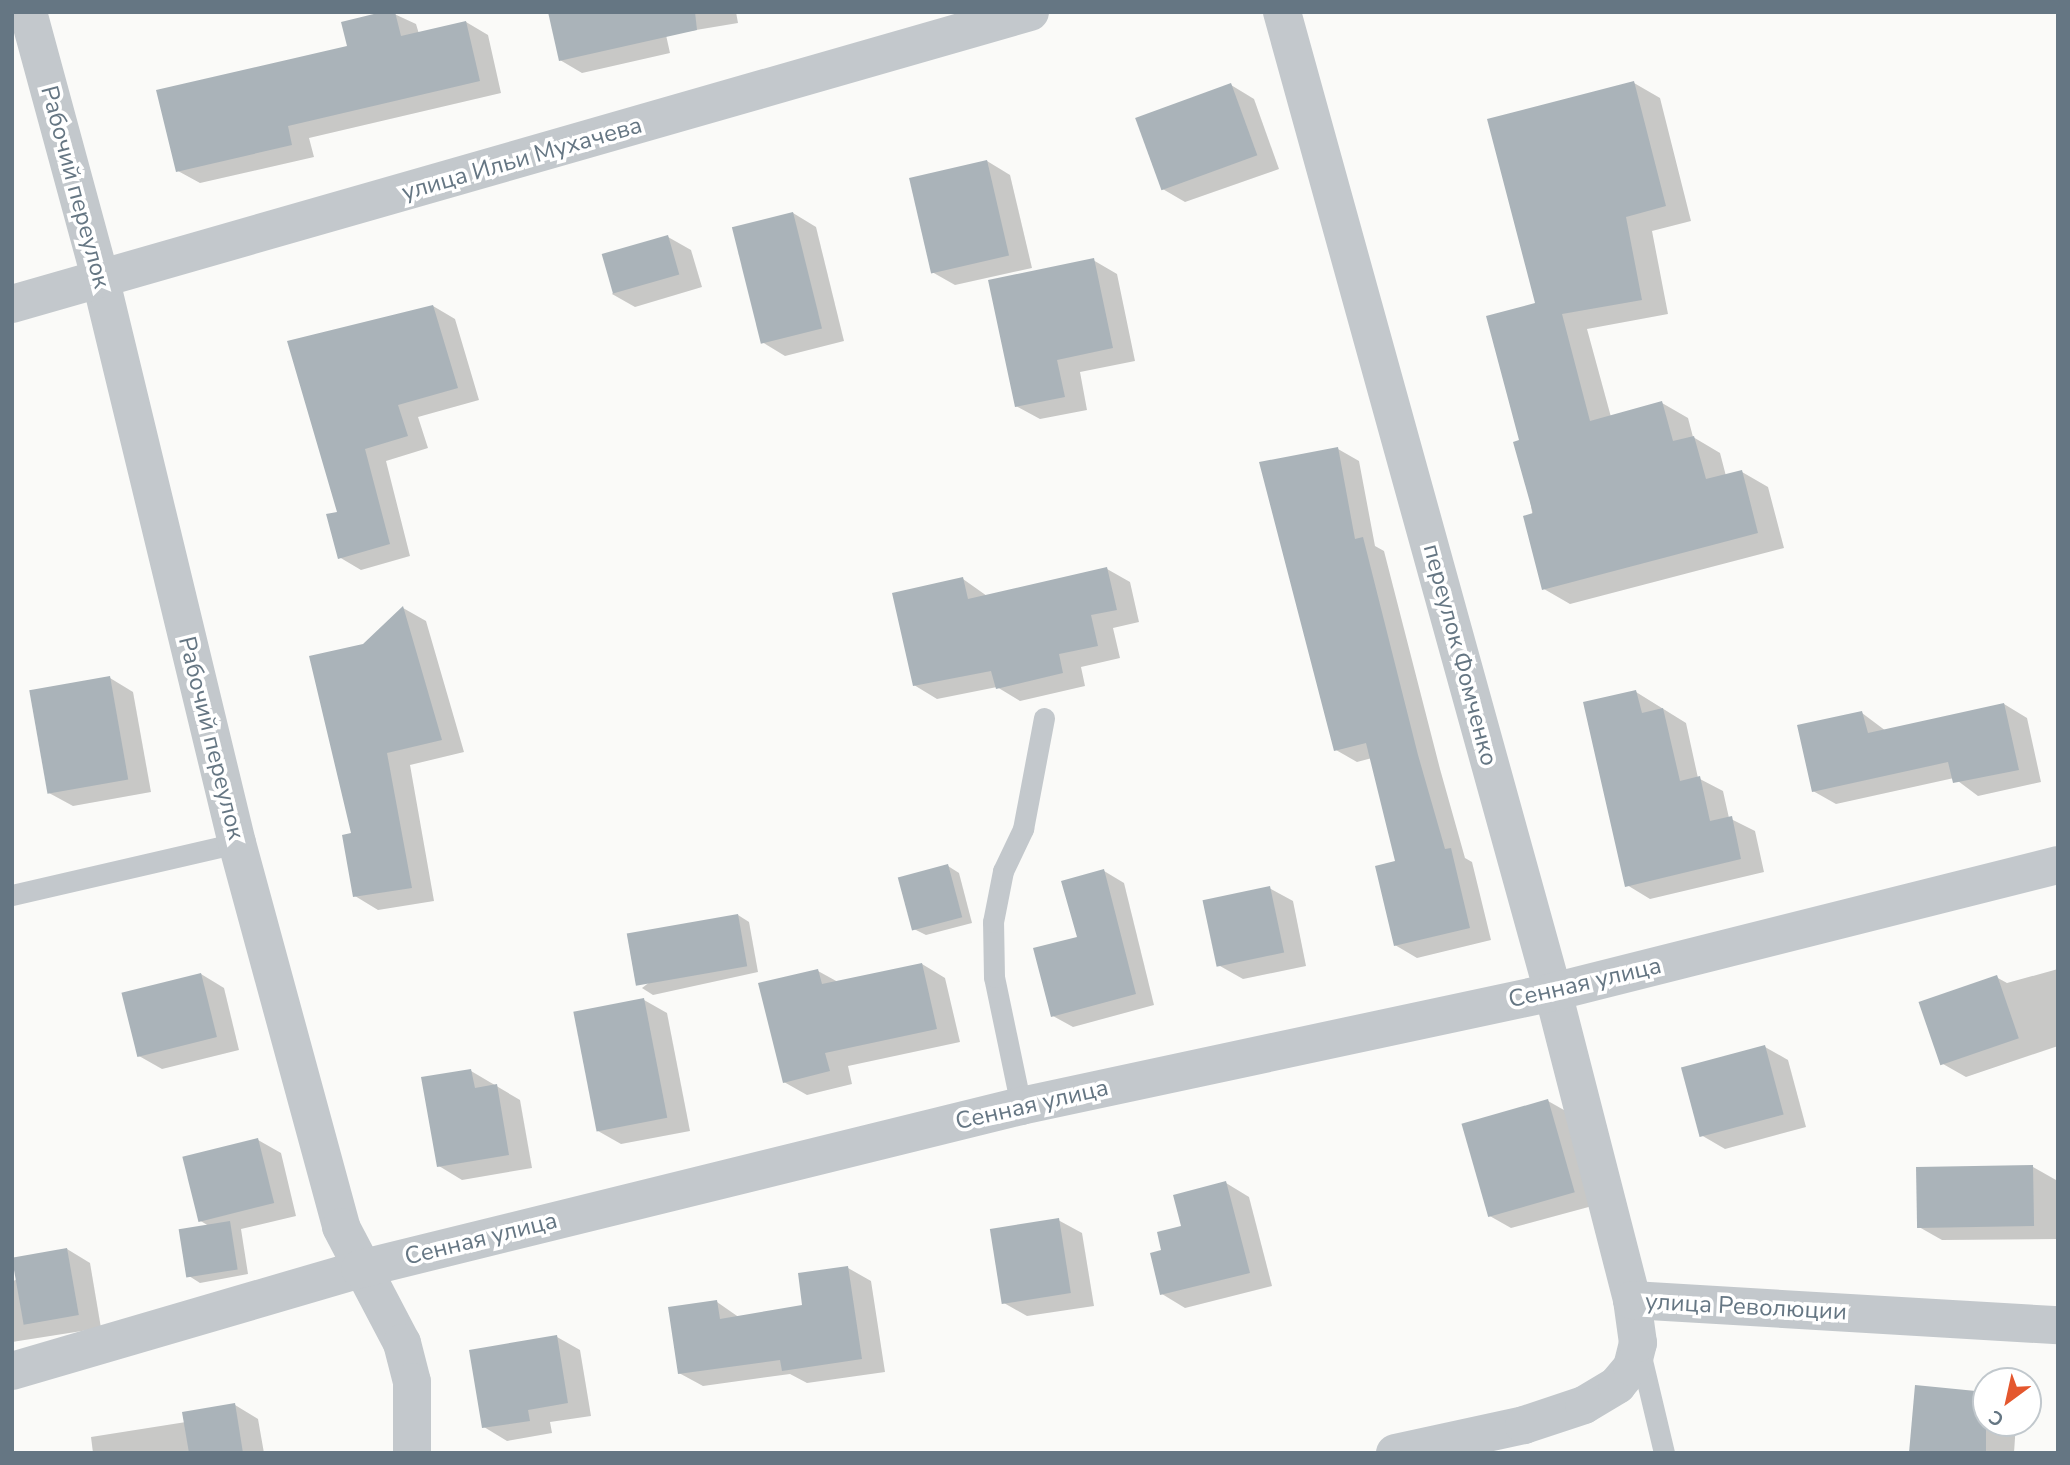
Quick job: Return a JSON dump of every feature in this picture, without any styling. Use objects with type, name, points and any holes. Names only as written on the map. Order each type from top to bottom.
[{"type":"street","name":"Рабочий переулок","points":[[28,12],[101,281],[237,843],[341,1227],[360,1269],[402,1343],[412,1382],[412,1453]]},
{"type":"street","name":"улица Ильи Мухачева","points":[[12,304],[101,281],[1030,12]]},
{"type":"street","name":"переулок Фомченко","points":[[1282,12],[1553,992],[1632,1300]]},
{"type":"street","name":"Сенная улица","points":[[12,1371],[360,1269],[1021,1106],[1553,992],[2058,865]]},
{"type":"street","name":"улица Революции","points":[[1395,1453],[1524,1425],[1584,1405],[1617,1385],[1632,1367],[1638,1343],[1632,1300],[2058,1325]]},
{"type":"lane","points":[[1021,1106],[994,977],[993,922],[1003,871],[1023,829],[1044,718]]},
{"type":"lane","points":[[12,895],[237,843]]},
{"type":"lane","points":[[1638,1343],[1664,1453]]},
{"type":"building","points":[[382,12],[395,12],[401,36],[466,21],[480,81],[288,126],[292,145],[176,172],[156,90],[347,46],[341,22]]},
{"type":"building","points":[[548,12],[695,12],[697,30],[559,61]]},
{"type":"building","points":[[1634,81],[1666,206],[1626,217],[1642,300],[1562,314],[1590,421],[1662,401],[1673,441],[1694,436],[1706,479],[1742,470],[1758,533],[1542,590],[1523,516],[1533,513],[1513,442],[1519,440],[1486,316],[1535,303],[1487,119]]},
{"type":"building","points":[[1231,83],[1257,155],[1161,190],[1135,118]]},
{"type":"building","points":[[987,160],[1009,255],[931,273],[909,178]]},
{"type":"building","points":[[793,212],[822,328],[761,344],[732,227]]},
{"type":"building","points":[[668,235],[679,274],[613,293],[602,254]]},
{"type":"building","points":[[1094,258],[1113,348],[1057,360],[1065,397],[1015,407],[988,280]]},
{"type":"building","points":[[433,305],[458,388],[398,405],[408,436],[365,449],[390,544],[338,559],[326,514],[337,512],[287,341]]},
{"type":"building","points":[[1338,447],[1355,539],[1363,537],[1418,755],[1445,849],[1451,848],[1470,928],[1394,946],[1375,866],[1395,861],[1366,743],[1334,751],[1259,462]]},
{"type":"building","points":[[1107,567],[1117,610],[1091,615],[1098,646],[1059,654],[1063,673],[996,689],[991,671],[913,686],[892,593],[963,577],[968,599]]},
{"type":"building","points":[[403,606],[442,740],[387,753],[412,888],[353,897],[342,835],[351,833],[309,656],[363,644]]},
{"type":"building","points":[[110,676],[128,779],[47,794],[29,690]]},
{"type":"building","points":[[1636,690],[1642,713],[1663,708],[1680,781],[1700,776],[1710,821],[1732,816],[1741,859],[1625,887],[1583,702]]},
{"type":"building","points":[[2004,703],[2019,770],[1953,783],[1948,762],[1812,792],[1797,725],[1862,711],[1868,733]]},
{"type":"building","points":[[948,864],[962,917],[912,931],[898,877]]},
{"type":"building","points":[[1104,869],[1136,994],[1051,1017],[1033,948],[1077,937],[1061,881]]},
{"type":"building","points":[[1270,886],[1284,953],[1217,967],[1203,900]]},
{"type":"building","points":[[738,914],[747,966],[636,986],[627,934]]},
{"type":"building","points":[[922,963],[937,1029],[825,1053],[830,1071],[783,1083],[758,983],[818,969],[822,984]]},
{"type":"building","points":[[201,973],[217,1037],[137,1057],[121,993]]},
{"type":"building","points":[[1997,975],[2019,1038],[1940,1065],[1919,1002]]},
{"type":"building","points":[[644,998],[667,1118],[597,1131],[573,1012]]},
{"type":"building","points":[[1765,1045],[1784,1115],[1700,1137],[1681,1068]]},
{"type":"building","points":[[471,1069],[475,1088],[497,1084],[509,1155],[437,1167],[421,1077]]},
{"type":"building","points":[[1548,1099],[1575,1192],[1488,1217],[1461,1124]]},
{"type":"building","points":[[258,1138],[274,1203],[199,1222],[182,1157]]},
{"type":"building","points":[[2033,1165],[2034,1226],[1917,1228],[1916,1167]]},
{"type":"building","points":[[1226,1181],[1250,1273],[1160,1295],[1150,1253],[1161,1250],[1157,1232],[1181,1226],[1173,1195]]},
{"type":"building","points":[[1059,1218],[1071,1293],[1002,1304],[990,1229]]},
{"type":"building","points":[[230,1221],[238,1269],[186,1278],[179,1229]]},
{"type":"building","points":[[67,1248],[79,1315],[24,1325],[12,1258]]},
{"type":"building","points":[[848,1266],[862,1359],[782,1371],[780,1360],[678,1374],[668,1307],[717,1300],[720,1319],[802,1305],[798,1273]]},
{"type":"building","points":[[557,1335],[568,1403],[528,1410],[530,1421],[482,1428],[469,1350]]},
{"type":"building","points":[[1915,1385],[1972,1391],[1972,1437],[1986,1437],[1986,1453],[1909,1453]]},
{"type":"building","points":[[235,1403],[243,1453],[189,1453],[182,1412]]}]
